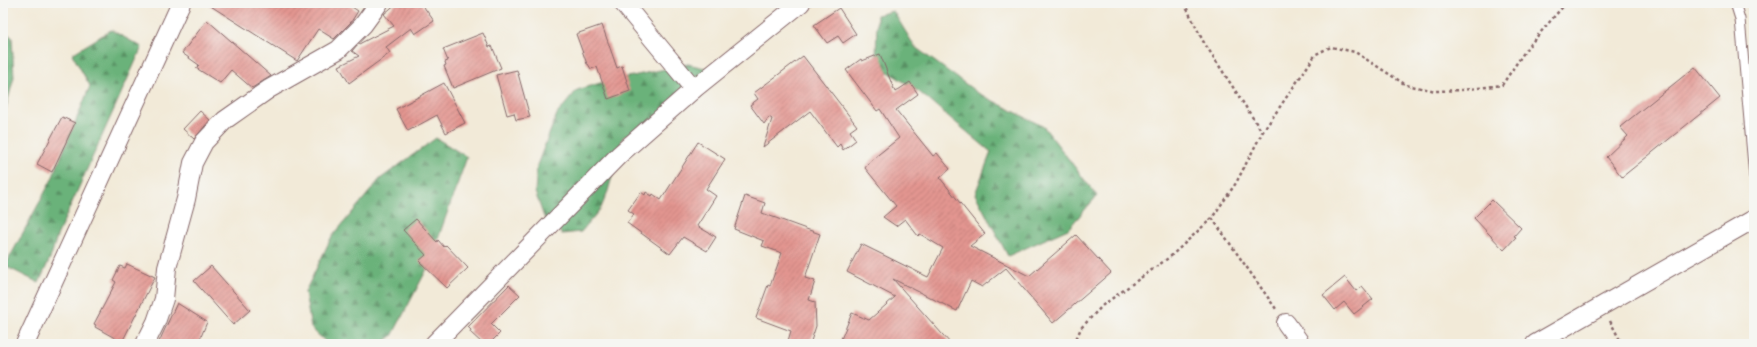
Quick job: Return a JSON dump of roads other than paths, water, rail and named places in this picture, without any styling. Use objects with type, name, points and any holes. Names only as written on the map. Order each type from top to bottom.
[{"type":"street","points":[[25,344],[181,3]]},
{"type":"street","points":[[145,344],[156,322],[164,299],[167,268],[186,199],[193,163],[204,142],[226,120],[270,89],[338,50],[363,25],[379,3]]},
{"type":"street","points":[[623,3],[694,89]]},
{"type":"street","points":[[434,344],[619,155],[694,89],[801,3]]},
{"type":"street","points":[[1535,344],[1754,219]]},
{"type":"street","points":[[1286,323],[1301,344]]},
{"type":"lane","points":[[1735,3],[1740,19],[1754,177]]}]
